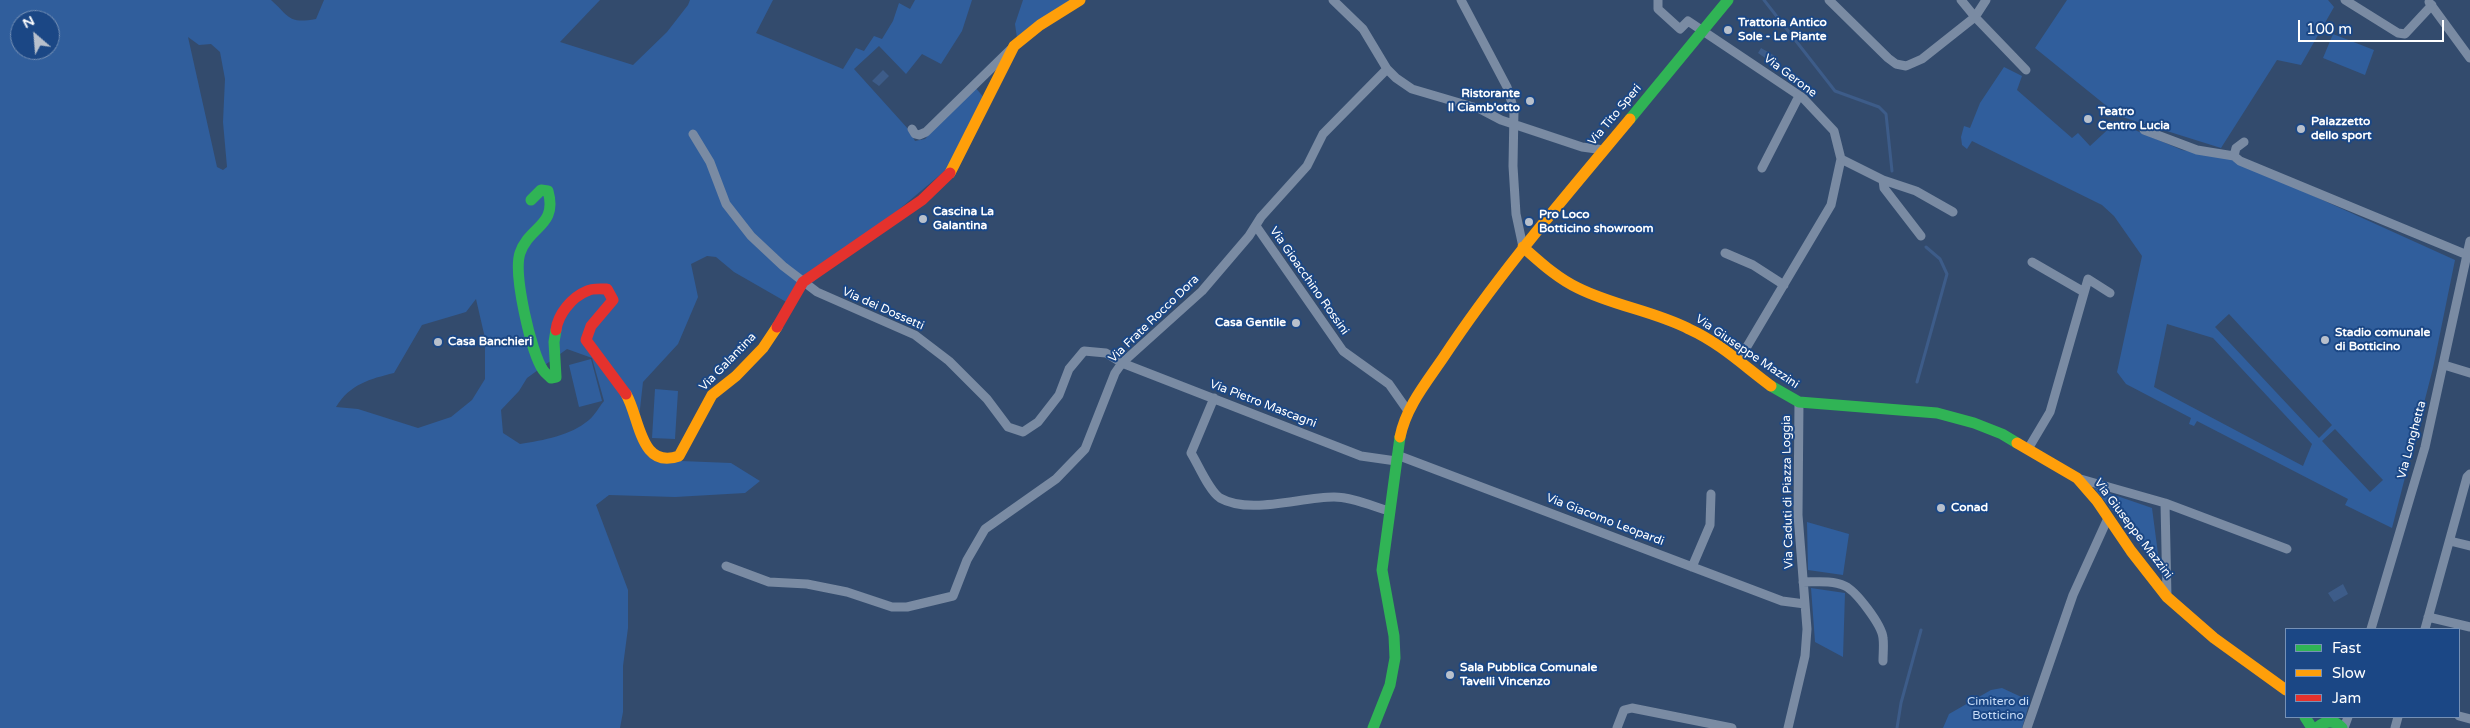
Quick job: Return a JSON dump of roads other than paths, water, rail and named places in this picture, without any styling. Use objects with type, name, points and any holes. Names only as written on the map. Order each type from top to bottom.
[{"type":"street","name":"Via Galantina","points":[[912,129],[915,134],[920,135],[926,132],[1014,46],[1040,25],[1080,0]]},
{"type":"street","points":[[1333,0],[1360,25],[1387,69],[1412,89],[1480,109],[1515,124],[1582,147],[1604,150]]},
{"type":"street","points":[[1461,0],[1507,87],[1514,110],[1513,166],[1516,214],[1523,247]]},
{"type":"street","points":[[1658,0],[1658,9],[1680,29],[1688,21],[1703,30]]},
{"type":"street","name":"Via Tito Speri","points":[[1373,728],[1393,672],[1395,659],[1394,630],[1383,588],[1382,570],[1401,429],[1408,411],[1464,326],[1523,247],[1728,0]]},
{"type":"street","points":[[1829,0],[1888,58],[1896,64],[1906,66],[1922,59],[1974,18],[1986,0]]},
{"type":"street","points":[[1961,0],[1974,18],[2026,70]]},
{"type":"street","points":[[2345,0],[2398,33],[2405,34],[2430,2],[2470,58]]},
{"type":"street","name":"Via Gerone","points":[[1703,30],[1799,96],[1834,131],[1841,159],[1831,205],[1739,360]]},
{"type":"street","name":"Via Galantina","points":[[531,200],[541,190],[548,191],[552,201],[551,215],[524,244],[519,256],[517,273],[530,336],[543,370],[552,378],[556,377],[554,342],[557,322],[569,304],[588,290],[607,289],[613,300],[591,326],[586,340],[596,358],[628,398],[640,434],[655,456],[667,460],[679,456],[712,395],[736,376],[763,348],[783,318],[803,282],[922,200],[951,172],[1014,46]]},
{"type":"street","name":"Via Frate Rocco Dora","points":[[726,566],[769,582],[807,584],[847,592],[892,607],[907,607],[953,596],[967,560],[985,529],[1056,479],[1085,449],[1115,373],[1122,363],[1202,291],[1256,226],[1261,217],[1307,166],[1324,134],[1387,69]]},
{"type":"street","points":[[1762,168],[1799,96]]},
{"type":"street","points":[[2144,130],[2197,150],[2234,156],[2240,161],[2359,212],[2468,255]]},
{"type":"street","name":"Via dei Dossetti","points":[[693,134],[710,162],[726,204],[751,236],[783,266],[817,292],[915,335],[955,367],[987,399],[1008,427],[1023,432],[1038,422],[1059,395],[1069,369],[1084,351],[1106,353],[1122,363]]},
{"type":"street","points":[[2234,156],[2236,148],[2244,142]]},
{"type":"street","points":[[1841,159],[1883,180],[1916,190],[1953,212]]},
{"type":"street","points":[[1883,180],[1884,188],[1921,236]]},
{"type":"street","name":"Via Gioacchino Rossini","points":[[1256,226],[1343,351],[1389,384],[1408,411]]},
{"type":"street","name":"Via Longhetta","points":[[2371,628],[2425,447],[2470,241]]},
{"type":"street","name":"Via Giuseppe Mazzini","points":[[1523,247],[1562,280],[1580,290],[1675,321],[1703,335],[1779,391],[1799,402],[1937,413],[1987,427],[2076,478],[2165,502],[2287,549]]},
{"type":"street","points":[[1725,254],[1753,265],[1784,285]]},
{"type":"street","points":[[2032,262],[2084,292]]},
{"type":"street","points":[[2028,450],[2050,412],[2088,279],[2110,293]]},
{"type":"street","name":"Via Pietro Mascagni","points":[[1122,363],[1361,456],[1397,458]]},
{"type":"street","points":[[2444,365],[2470,373]]},
{"type":"street","points":[[1214,398],[1191,452],[1218,497],[1237,505],[1255,505],[1300,499],[1336,497],[1390,511]]},
{"type":"street","name":"Via Caduti di Piazza Loggia","points":[[1788,728],[1806,656],[1805,604],[1798,515],[1799,402]]},
{"type":"street","name":"Via Giacomo Leopardi","points":[[1397,458],[1782,602],[1805,604]]},
{"type":"street","points":[[2425,628],[2467,477],[2470,474]]},
{"type":"street","name":"Via Giuseppe Mazzini","points":[[2076,478],[2097,501],[2168,597],[2214,638],[2285,689]]},
{"type":"street","points":[[1692,567],[1710,525],[1712,494]]},
{"type":"street","name":"Via Giuseppe Mazzini","points":[[2165,502],[2168,597]]},
{"type":"street","points":[[2027,728],[2073,594],[2108,518]]},
{"type":"street","points":[[2450,541],[2470,546]]},
{"type":"street","name":"Via Caduti di Piazza Loggia","points":[[1802,582],[1826,582],[1845,586],[1861,602],[1878,624],[1883,636],[1883,661]]},
{"type":"street","points":[[2428,617],[2470,627]]},
{"type":"street","points":[[1617,728],[1624,710],[1632,708],[1732,728]]},
{"type":"street","points":[[2316,728],[2335,722]]},
{"type":"waterway","points":[[1764,0],[1835,91],[1879,107],[1886,114],[1892,171]]},
{"type":"waterway","points":[[1917,382],[1947,274],[1940,259],[1926,247]]},
{"type":"waterway","points":[[1897,728],[1901,703],[1921,630]]},
{"type":"place","name":"Trattoria Antico Sole - Le Piante","points":[[1728,30]]},
{"type":"place","name":"Ristorante Il Ciamb'otto","points":[[1530,101]]},
{"type":"place","name":"Teatro Centro Lucia","points":[[2088,119]]},
{"type":"place","name":"Palazzetto dello sport","points":[[2301,129]]},
{"type":"place","name":"Cascina La Galantina","points":[[923,219]]},
{"type":"place","name":"Pro Loco Botticino showroom","points":[[1529,222]]},
{"type":"place","name":"Casa Gentile","points":[[1296,323]]},
{"type":"place","name":"Stadio comunale di Botticino","points":[[2325,340]]},
{"type":"place","name":"Casa Banchieri","points":[[438,342]]},
{"type":"place","name":"Conad","points":[[1941,508]]},
{"type":"place","name":"Sala Pubblica Comunale Tavelli Vincenzo","points":[[1450,675]]},
{"type":"park label","name":"Cimitero di Botticino","points":[[1998,709]]}]
